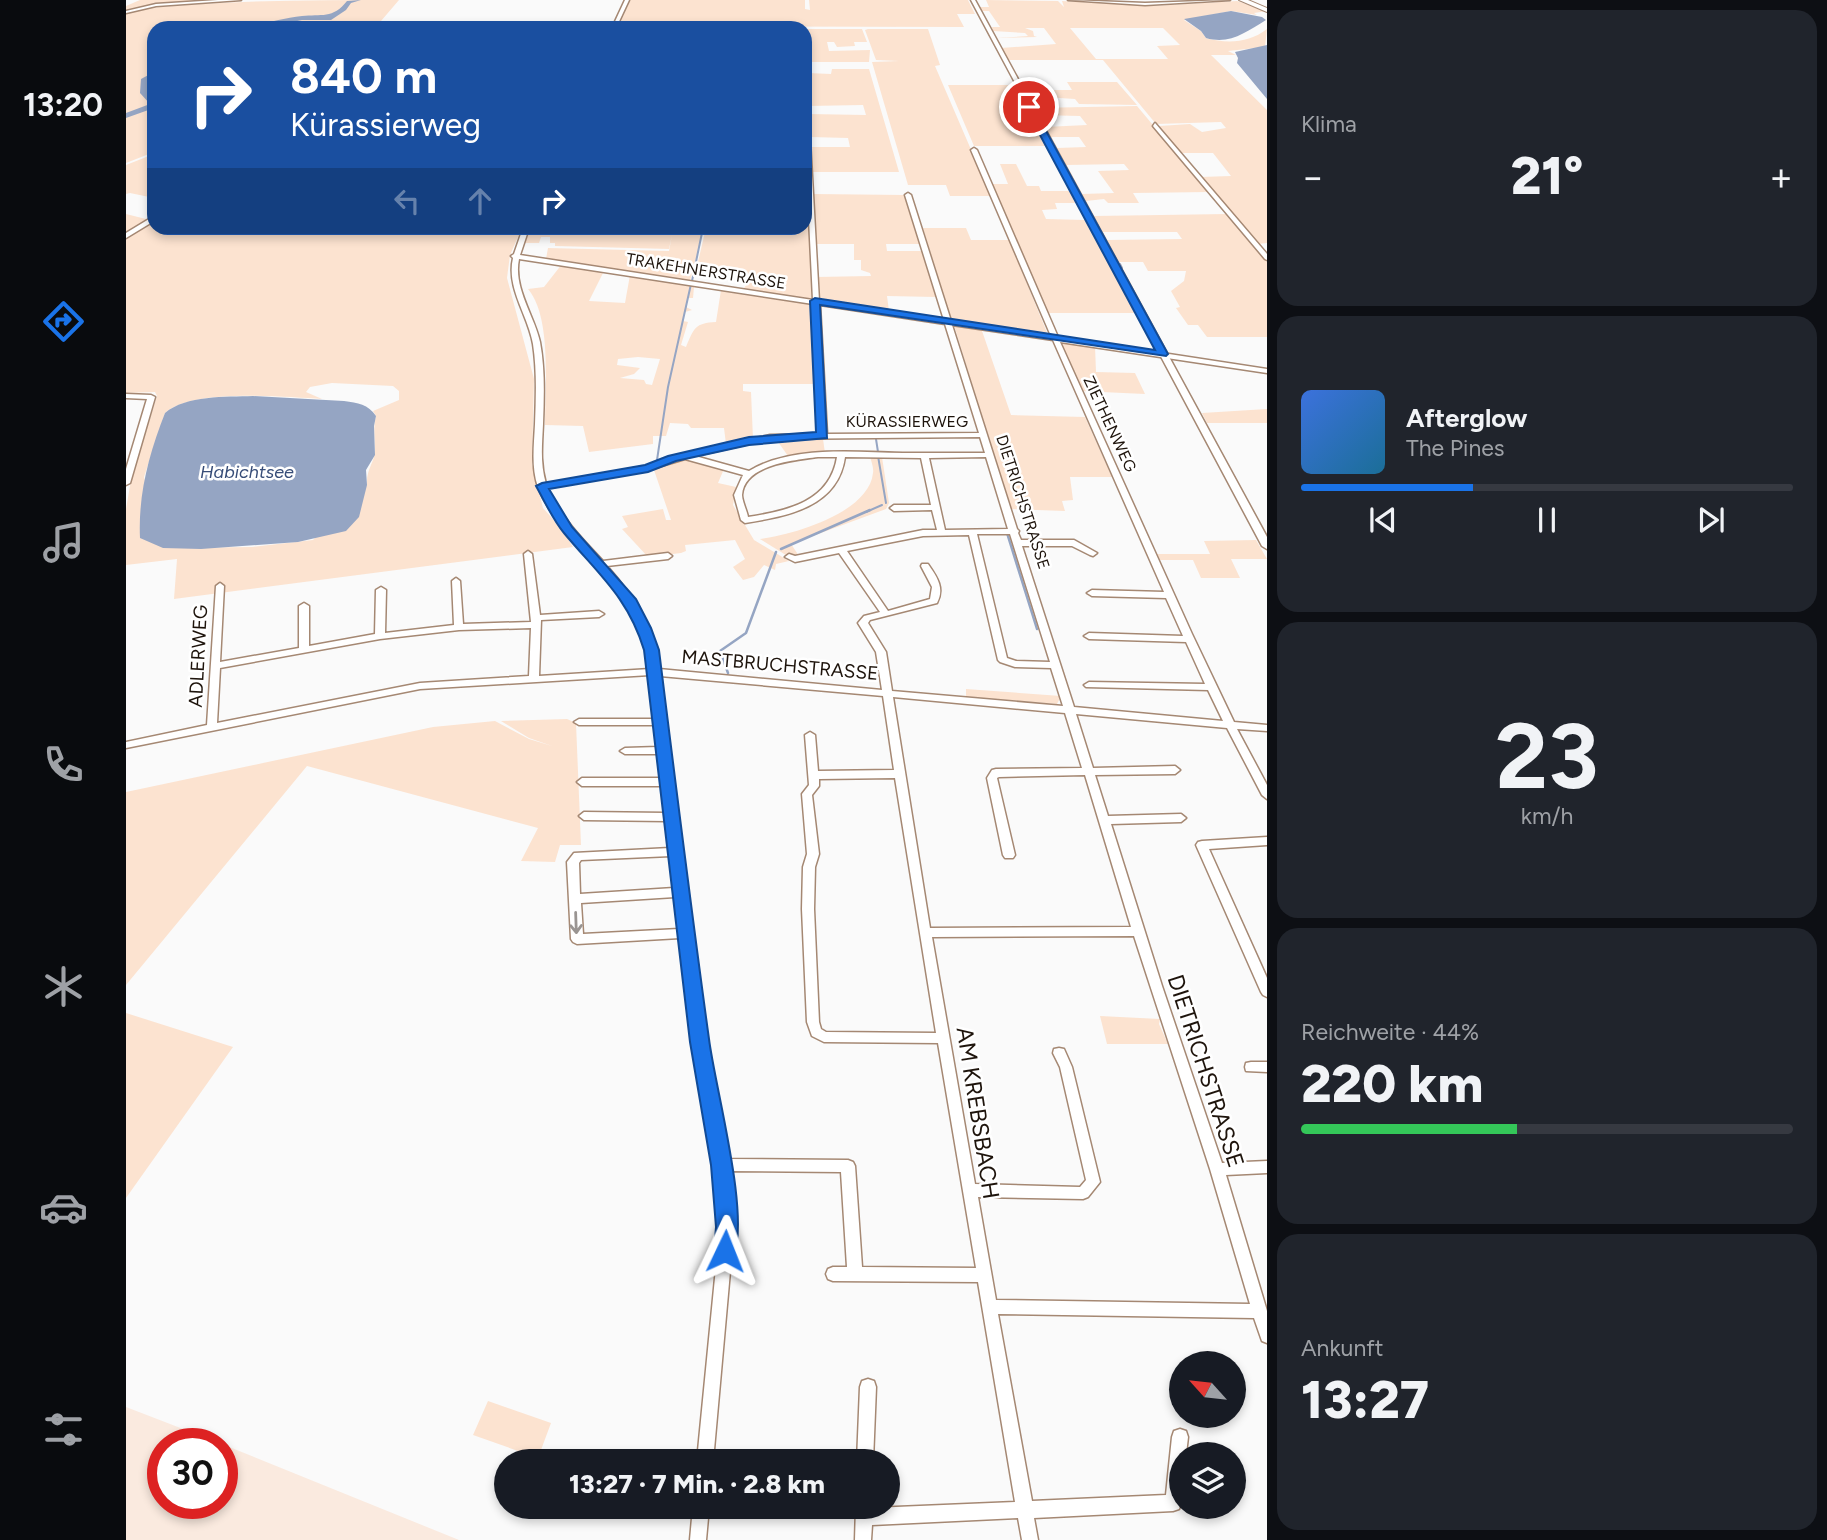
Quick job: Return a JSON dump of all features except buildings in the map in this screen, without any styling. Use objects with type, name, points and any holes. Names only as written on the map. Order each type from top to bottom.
[{"type":"highway","points":[[1247,1],[1267,10]]},
{"type":"street","points":[[126,12],[156,5],[239,0]]},
{"type":"street","points":[[617,21],[627,0]]},
{"type":"street","points":[[973,0],[1163,354],[1264,535],[1267,545]]},
{"type":"street","points":[[1070,0],[1145,4],[1228,0]]},
{"type":"street","points":[[1155,125],[1267,258]]},
{"type":"street","name":"ZIETHENWEG","points":[[974,150],[1053,337],[1189,639],[1229,725],[1267,795]]},
{"type":"street","name":"DIETRICHSTRASSE","points":[[908,195],[1139,931],[1217,1169],[1267,1336]]},
{"type":"street","points":[[126,236],[147,222]]},
{"type":"street","points":[[523,235],[514,256],[517,291],[536,342],[537,467],[542,486],[567,529],[629,599],[644,628],[654,672],[699,1042],[721,1165],[727,1227],[706,1449]]},
{"type":"street","points":[[812,235],[822,436]]},
{"type":"street","name":"TRAKEHNERSTRASSE","points":[[514,256],[1267,371]]},
{"type":"street","points":[[126,396],[151,397],[126,481]]},
{"type":"street","name":"KÜRASSIERWEG","points":[[542,486],[648,468],[692,454],[770,438],[984,435]]},
{"type":"street","points":[[841,455],[838,476],[819,496],[796,509],[771,517],[745,520],[740,510],[738,491],[749,474],[779,459],[841,455],[990,455]]},
{"type":"street","points":[[924,455],[941,531]]},
{"type":"street","points":[[688,457],[749,474]]},
{"type":"street","points":[[894,508],[934,507]]},
{"type":"street","points":[[789,557],[795,559],[903,536],[941,531],[1015,531]]},
{"type":"street","points":[[972,531],[1003,660],[1015,664],[1055,665]]},
{"type":"street","points":[[1018,543],[1073,543],[1093,552]]},
{"type":"street","points":[[841,549],[886,614],[934,601],[936,583],[925,566]]},
{"type":"street","points":[[528,554],[536,622],[534,677]]},
{"type":"street","points":[[600,564],[668,556]]},
{"type":"street","points":[[456,581],[459,627]]},
{"type":"street","name":"ADLERWEG","points":[[212,727],[220,586]]},
{"type":"street","points":[[380,636],[381,590]]},
{"type":"street","points":[[1092,593],[1170,595]]},
{"type":"street","points":[[304,606],[304,650]]},
{"type":"street","points":[[217,666],[380,636],[599,614]]},
{"type":"street","name":"AM KREBSBACH","points":[[886,614],[867,618],[863,623],[879,645],[925,933],[1030,1540]]},
{"type":"street","points":[[1089,636],[1189,639]]},
{"type":"street","name":"MASTBRUCHSTRASSE","points":[[126,745],[420,686],[534,677],[654,672],[1267,729]]},
{"type":"street","points":[[1089,685],[1212,687]]},
{"type":"street","points":[[579,722],[660,722]]},
{"type":"street","points":[[810,734],[814,786],[807,794],[813,855],[809,861],[812,897],[808,909],[813,1022],[816,1032],[824,1037],[943,1038]]},
{"type":"street","points":[[625,751],[665,750]]},
{"type":"street","points":[[1009,855],[992,778],[996,773],[1175,770]]},
{"type":"street","points":[[812,775],[899,774]]},
{"type":"street","points":[[582,782],[668,782]]},
{"type":"street","points":[[584,816],[671,817]]},
{"type":"street","points":[[1105,820],[1181,818]]},
{"type":"street","points":[[1267,841],[1202,845],[1267,992]]},
{"type":"street","points":[[676,852],[578,856],[573,862],[577,939],[685,933]]},
{"type":"street","points":[[576,899],[681,892]]},
{"type":"street","points":[[925,933],[1139,931]]},
{"type":"street","points":[[969,1190],[1083,1192],[1093,1182],[1066,1067],[1059,1053]]},
{"type":"street","points":[[1251,1067],[1267,1067]]},
{"type":"street","points":[[721,1165],[848,1166],[855,1274]]},
{"type":"street","points":[[1217,1169],[1267,1167]]},
{"type":"street","points":[[833,1275],[983,1275]]},
{"type":"street","points":[[990,1307],[1259,1311]]},
{"type":"street","points":[[865,1449],[868,1387]]},
{"type":"street","points":[[900,1511],[1173,1503],[1180,1437]]},
{"type":"street","points":[[698,1540],[700,1519]]},
{"type":"street","points":[[863,1540],[864,1519]]},
{"type":"shaded area","points":[[140,0],[222,0],[153,4],[132,10],[232,2],[399,0],[381,21],[147,21],[147,155],[126,163],[126,6]]},
{"type":"shaded area","points":[[630,0],[805,0],[805,9],[810,10],[809,0],[968,0],[975,14],[957,14],[964,27],[812,27],[812,21],[621,21]]},
{"type":"shaded area","points":[[986,0],[1058,1],[1064,7],[1062,1],[1152,6],[1237,1],[1267,11],[1254,13],[1257,15],[1231,11],[1184,20],[1201,31],[1206,38],[1222,41],[1245,40],[1267,29],[1265,47],[1228,51],[1236,55],[1211,55],[1267,110],[1267,243],[1258,244],[1200,177],[1231,176],[1213,153],[1181,153],[1159,126],[1190,124],[1202,132],[1226,128],[1221,122],[1156,124],[1103,60],[1007,60],[1001,48],[1056,44],[1044,28],[1025,28],[1033,31],[1037,37],[996,38],[1028,36],[1025,33],[993,31],[992,27],[1000,27],[989,11],[981,11],[979,7],[989,7]],"holes":[[[1070,28],[1163,28],[1180,45],[1157,46],[1168,59],[1096,59]]]},
{"type":"shaded area","points":[[812,29],[862,29],[867,42],[854,42],[855,46],[837,47],[834,42],[827,42],[829,51],[870,50],[869,62],[812,62]]},
{"type":"shaded area","points":[[928,29],[940,65],[935,66],[991,196],[950,196],[946,185],[908,185],[872,62],[899,61],[876,60],[865,30]]},
{"type":"shaded area","points":[[832,69],[869,69],[899,172],[812,172],[812,147],[850,147],[848,138],[812,137],[812,114],[866,115],[863,105],[812,106],[812,73],[831,74]]},
{"type":"shaded area","points":[[1067,82],[1117,82],[1137,105],[1079,104],[1075,99],[1028,96],[1025,90],[1072,90]]},
{"type":"shaded area","points":[[948,85],[1012,85],[1046,146],[974,146]]},
{"type":"shaded area","points":[[1137,106],[1209,192],[1133,193],[1139,203],[1108,203],[1104,199],[1086,201],[1082,194],[1114,193],[1098,171],[1129,170],[1124,164],[1066,165],[1057,148],[1086,147],[1079,137],[1050,137],[1045,127],[1087,125],[1080,116],[1038,115],[1035,108]]},
{"type":"shaded area","points":[[147,157],[147,197],[126,194],[126,165]]},
{"type":"shaded area","points":[[1000,164],[1016,164],[1027,186],[1039,186],[1041,191],[1069,191],[1076,203],[1055,203],[1057,209],[1042,210],[1046,219],[1085,220],[1135,313],[1045,313],[990,184],[1008,184]]},
{"type":"shaded area","points":[[813,194],[905,195],[920,244],[886,244],[887,251],[924,251],[936,297],[887,296],[889,311],[818,300],[816,277],[871,276],[861,270],[861,260],[854,260],[854,244],[816,244]]},
{"type":"shaded area","points":[[126,214],[147,219],[147,235],[519,235],[510,255],[507,278],[534,379],[532,464],[543,508],[573,547],[174,599],[177,559],[126,565],[126,509],[131,480],[157,396],[155,392],[126,393]],"holes":[[[332,383],[393,386],[399,391],[399,400],[373,411],[376,416],[375,451],[367,485],[313,540],[252,547],[163,548],[144,477],[165,413],[178,405],[217,397],[322,399],[306,392],[310,387]]]},
{"type":"shaded area","points":[[1227,214],[1267,262],[1267,337],[1207,337],[1198,325],[1188,325],[1176,308],[1180,307],[1171,291],[1184,281],[1186,271],[1148,271],[1143,262],[1119,262],[1107,240],[1182,239],[1177,232],[1103,232],[1094,216]]},
{"type":"shaded area","points":[[923,228],[966,228],[971,240],[1009,240],[1048,335],[951,321]]},
{"type":"shaded area","points":[[528,235],[672,235],[669,249],[555,246],[555,243],[550,243],[550,237],[541,237],[539,243],[525,243]]},
{"type":"shaded area","points":[[672,235],[702,235],[690,281],[546,259],[548,248],[669,251]]},
{"type":"shaded area","points":[[704,235],[809,235],[812,299],[743,289],[750,281],[746,273],[697,266]]},
{"type":"shaded area","points":[[562,264],[604,271],[589,301],[625,303],[630,275],[811,302],[816,384],[743,384],[743,391],[751,392],[753,439],[726,444],[724,428],[691,428],[688,424],[670,423],[666,436],[653,436],[653,444],[589,452],[583,426],[545,425],[544,335],[536,301],[528,289],[544,287]],"holes":[[[694,287],[721,290],[716,322],[699,325],[686,347],[681,345],[688,322],[683,321],[685,312],[692,310],[686,307],[688,298],[693,298]],[[618,359],[660,359],[652,385],[646,384],[644,380],[620,378],[634,374],[640,368],[617,365]]]},
{"type":"shaded area","points":[[954,325],[981,328],[1011,415],[1085,417],[1112,477],[1070,477],[1073,500],[1062,501],[1065,511],[1010,509]]},
{"type":"shaded area","points":[[1057,340],[1095,346],[1096,372],[1135,373],[1145,394],[1080,391]]},
{"type":"shaded area","points":[[1267,409],[1267,423],[1207,423],[1202,413]]},
{"type":"shaded area","points":[[776,439],[823,439],[825,453],[788,456]]},
{"type":"shaded area","points":[[870,456],[882,457],[889,503],[886,509],[791,544],[799,556],[789,557],[760,539],[791,533],[827,520],[858,500],[868,487],[873,471]]},
{"type":"shaded area","points":[[687,458],[724,469],[718,483],[736,487],[733,505],[754,540],[789,561],[776,564],[775,570],[764,565],[754,577],[743,580],[733,567],[745,559],[735,540],[685,545],[686,551],[681,553],[648,557],[622,529],[628,527],[622,516],[663,509],[666,520],[671,520],[654,470]]},
{"type":"shaded area","points":[[1256,540],[1267,559],[1231,559],[1240,578],[1201,578],[1193,560],[1160,560],[1157,554],[1210,554],[1204,541]]},
{"type":"shaded area","points":[[966,689],[1061,696],[1057,704],[966,697]]},
{"type":"shaded area","points":[[567,719],[576,723],[581,845],[560,845],[555,862],[521,861],[538,828],[307,766],[126,985],[126,792],[433,727],[495,721],[529,739],[552,746],[529,738],[501,721]]},
{"type":"shaded area","points":[[126,1013],[233,1047],[126,1198]]},
{"type":"shaded area","points":[[1100,1016],[1160,1019],[1159,1024],[1168,1044],[1107,1044]]},
{"type":"shaded area","points":[[488,1401],[551,1423],[541,1449],[513,1449],[473,1435]]},
{"type":"shaded area","points":[[126,1407],[180,1428],[147,1428],[147,1519],[238,1519],[238,1450],[459,1540],[126,1540]]},
{"type":"water","points":[[1231,11],[1266,20],[1238,36],[1215,40],[1206,38],[1184,19]]},
{"type":"water","points":[[1267,45],[1267,99],[1237,63],[1235,52]]},
{"type":"water","name":"Habichtsee","points":[[253,396],[344,401],[362,405],[373,412],[376,416],[375,455],[366,470],[367,485],[359,517],[346,531],[298,542],[201,549],[163,548],[140,538],[146,474],[165,413],[195,400]]},
{"type":"waterway","points":[[288,21],[302,18],[329,19],[349,2],[358,0]]},
{"type":"waterway","points":[[147,78],[144,93],[147,96]]},
{"type":"waterway","points":[[126,116],[147,108]]},
{"type":"waterway","points":[[692,281],[702,235]]},
{"type":"waterway","points":[[1120,264],[1122,268]]},
{"type":"waterway","points":[[657,460],[668,387],[691,284]]},
{"type":"waterway","points":[[876,439],[878,452]]},
{"type":"waterway","points":[[878,456],[886,503]]},
{"type":"waterway","points":[[866,512],[882,505]]},
{"type":"waterway","points":[[781,549],[870,510]]},
{"type":"waterway","points":[[1007,533],[1037,629]]},
{"type":"waterway","points":[[728,673],[720,651],[746,633],[776,552]]},
{"type":"route","points":[[725,1251],[727,1227],[720,1151],[699,1042],[651,650],[644,628],[629,599],[614,578],[567,529],[542,486],[648,468],[673,459],[749,441],[822,436],[815,301],[1163,354],[1029,107]]}]
